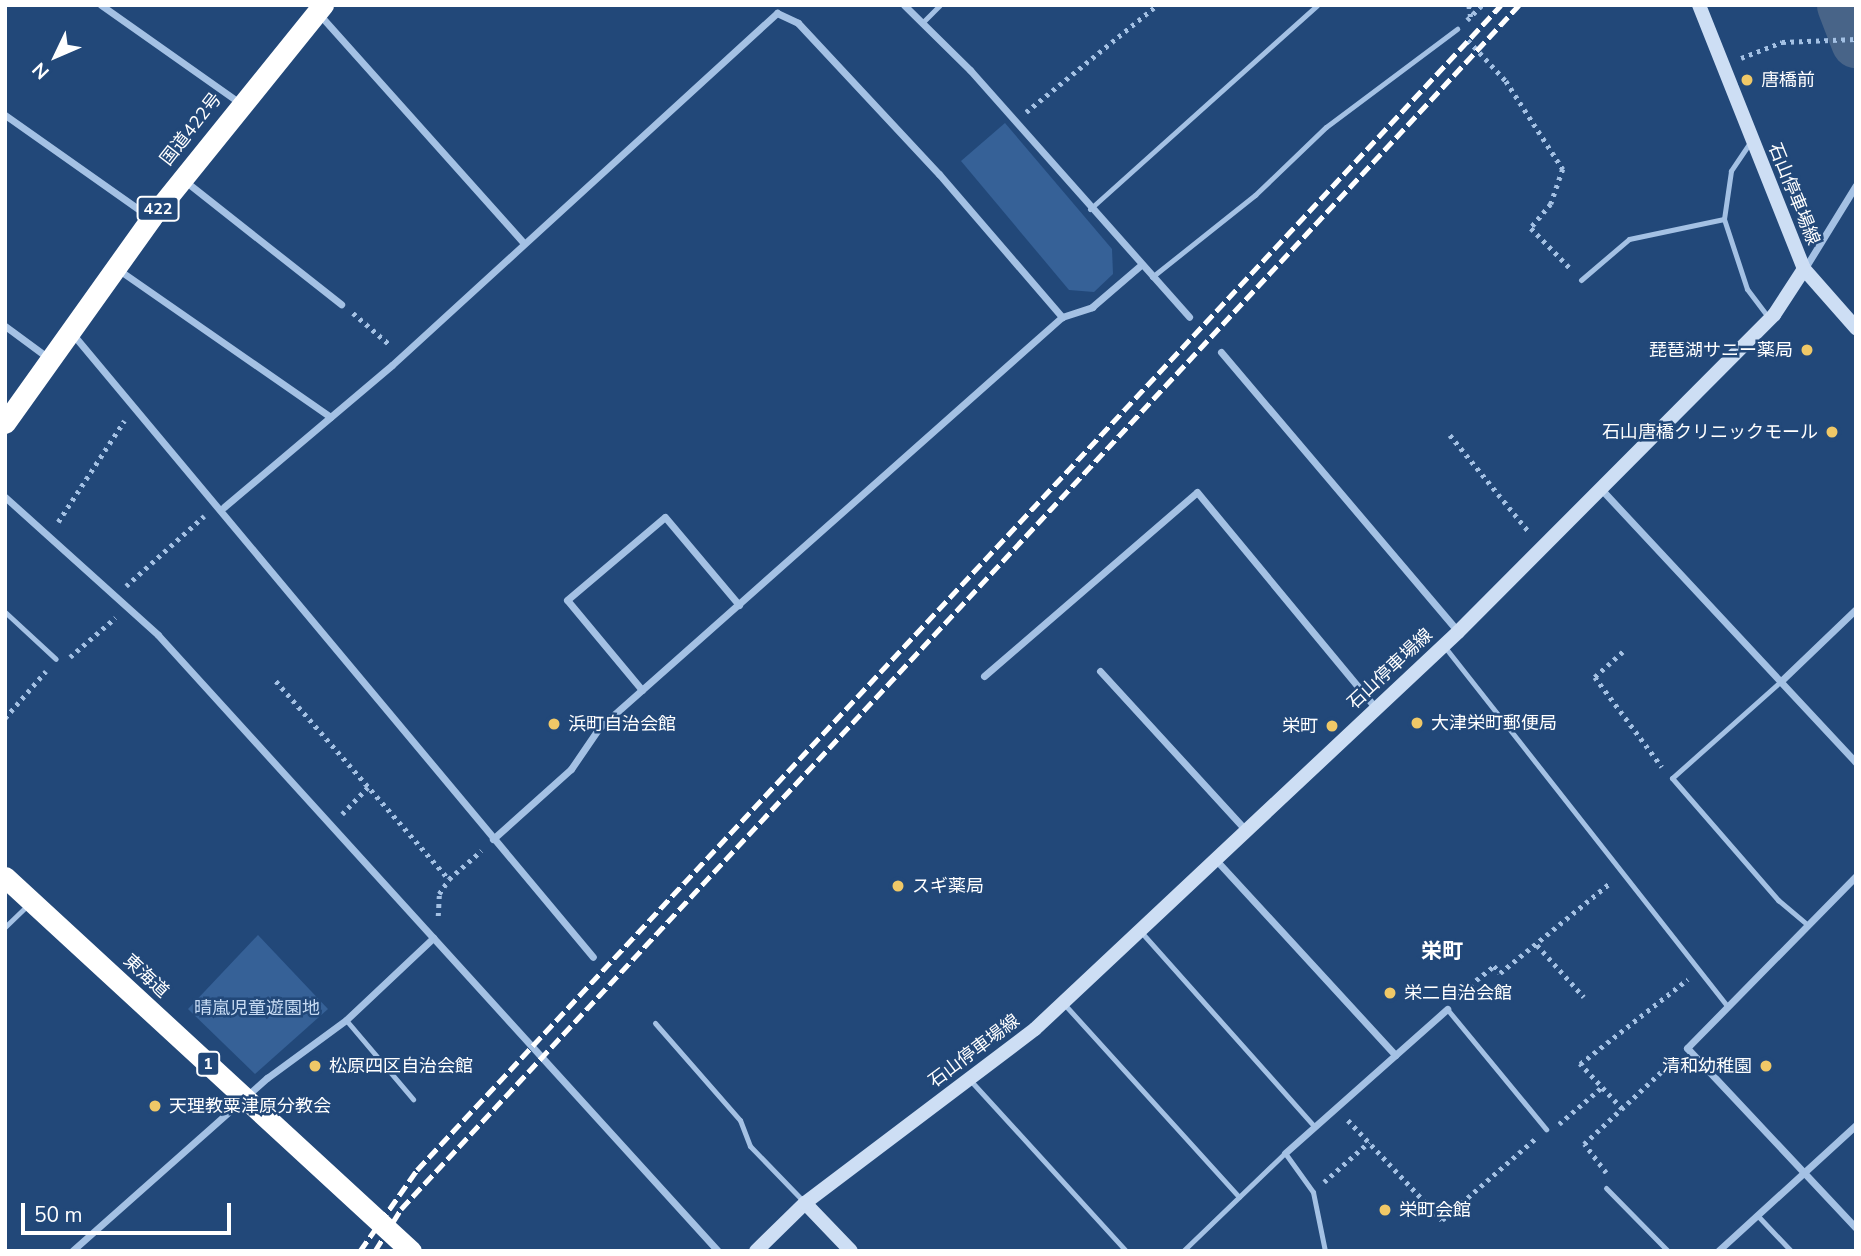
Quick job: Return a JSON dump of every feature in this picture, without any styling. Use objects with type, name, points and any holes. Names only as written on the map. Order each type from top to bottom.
[{"type":"highway","name":"国道422号","points":[[5,423],[151,218],[240,104],[320,9]]},
{"type":"highway","name":"東海道","points":[[5,877],[411,1251]]},
{"type":"main road","name":"石山停車場線","points":[[756,1251],[805,1203],[970,1080],[1063,1003],[1214,858],[1444,646],[1770,319],[1804,270],[1699,5]]},
{"type":"main road","points":[[1804,270],[1856,328]]},
{"type":"main road","points":[[805,1203],[851,1251]]},
{"type":"street","points":[[101,5],[240,104]]},
{"type":"street","points":[[904,5],[1015,121],[1090,209],[1189,317]]},
{"type":"street","points":[[320,9],[524,243]]},
{"type":"street","points":[[224,507],[401,356],[776,9],[798,23],[929,163],[1062,317]]},
{"type":"street","points":[[5,115],[151,218]]},
{"type":"street","points":[[181,179],[341,304]]},
{"type":"street","points":[[1804,270],[1856,185]]},
{"type":"street","points":[[493,839],[571,769],[598,728],[1062,317],[1092,307],[1141,265]]},
{"type":"street","points":[[116,267],[330,417]]},
{"type":"street","points":[[5,326],[51,360]]},
{"type":"street","points":[[71,331],[224,507],[229,524],[593,957]]},
{"type":"street","points":[[1221,352],[1458,632]]},
{"type":"street","points":[[1601,489],[1856,762]]},
{"type":"street","points":[[984,677],[1198,492],[1377,708]]},
{"type":"street","points":[[5,497],[118,594],[718,1251]]},
{"type":"street","points":[[642,690],[566,600],[665,517],[740,605]]},
{"type":"street","points":[[1781,681],[1856,609]]},
{"type":"street","points":[[1100,671],[1245,829]]},
{"type":"street","points":[[1214,858],[1395,1055]]},
{"type":"street","points":[[1856,876],[1687,1048],[1856,1228]]},
{"type":"street","points":[[5,877],[411,1251]]},
{"type":"street","points":[[72,1251],[244,1097],[346,1020],[433,938]]},
{"type":"street","points":[[1285,1153],[1446,1007]]},
{"type":"street","points":[[1718,1251],[1856,1125]]},
{"type":"lane","points":[[922,23],[940,5]]},
{"type":"lane","points":[[1090,209],[1317,5]]},
{"type":"lane","points":[[1152,277],[1255,195],[1326,127],[1457,29]]},
{"type":"lane","points":[[1752,140],[1731,170],[1724,219],[1747,289],[1770,319]]},
{"type":"lane","points":[[1581,280],[1629,239],[1724,219]]},
{"type":"lane","points":[[5,612],[56,659]]},
{"type":"lane","points":[[1444,646],[1697,972],[1728,1007]]},
{"type":"lane","points":[[1781,681],[1672,778],[1778,900],[1807,924]]},
{"type":"lane","points":[[5,927],[32,902]]},
{"type":"lane","points":[[1139,930],[1314,1126]]},
{"type":"lane","points":[[1063,1003],[1239,1197]]},
{"type":"lane","points":[[1446,1007],[1546,1129]]},
{"type":"lane","points":[[346,1020],[413,1099]]},
{"type":"lane","points":[[655,1023],[740,1120],[750,1146],[805,1203]]},
{"type":"lane","points":[[970,1080],[1126,1251]]},
{"type":"lane","points":[[1183,1251],[1285,1153],[1313,1192],[1325,1251]]},
{"type":"lane","points":[[1606,1188],[1668,1251]]},
{"type":"lane","points":[[1757,1215],[1791,1251]]},
{"type":"path","points":[[1015,121],[1157,5]]},
{"type":"path","points":[[1469,5],[1471,17]]},
{"type":"path","points":[[1457,29],[1506,81],[1563,169],[1551,204],[1531,228],[1581,280]]},
{"type":"path","points":[[1723,65],[1782,42],[1856,38]]},
{"type":"path","points":[[341,304],[401,356]]},
{"type":"path","points":[[50,535],[136,403]]},
{"type":"path","points":[[1450,435],[1544,547]]},
{"type":"path","points":[[118,594],[156,556],[170,552],[217,501]]},
{"type":"path","points":[[1623,652],[1595,677],[1672,778]]},
{"type":"path","points":[[276,681],[449,879]]},
{"type":"path","points":[[329,826],[368,787]]},
{"type":"path","points":[[433,938],[440,931],[439,894],[449,879],[493,839]]},
{"type":"path","points":[[1446,1007],[1494,966],[1500,973],[1537,945],[1621,873]]},
{"type":"path","points":[[1537,945],[1584,997]]},
{"type":"path","points":[[1622,1109],[1580,1064],[1697,972]]},
{"type":"path","points":[[1606,1188],[1608,1177],[1584,1144],[1687,1048]]},
{"type":"path","points":[[1336,1106],[1443,1220],[1546,1129],[1601,1088]]},
{"type":"path","points":[[1313,1192],[1369,1142]]},
{"type":"green space","points":[[1005,123],[1112,249],[1113,274],[1094,292],[1069,290],[961,161]]},
{"type":"green space","name":"晴嵐児童遊園地","points":[[258,935],[328,1009],[255,1074],[188,1009]]},
{"type":"waterway","points":[[1842,5],[1856,42]]},
{"type":"railway","points":[[360,1251],[417,1170],[1501,5]]},
{"type":"railway","points":[[375,1251],[401,1209],[1519,5]]},
{"type":"place","name":"唐橋前","points":[[1747,80]]},
{"type":"place","name":"琵琶湖サニー薬局","points":[[1807,350]]},
{"type":"place","name":"石山唐橋クリニックモール","points":[[1832,432]]},
{"type":"place","name":"大津栄町郵便局","points":[[1417,723]]},
{"type":"place","name":"浜町自治会館","points":[[554,724]]},
{"type":"place","name":"栄町","points":[[1332,726]]},
{"type":"place","name":"スギ薬局","points":[[898,886]]},
{"type":"place","name":"栄二自治会館","points":[[1390,993]]},
{"type":"place","name":"松原四区自治会館","points":[[315,1066]]},
{"type":"place","name":"清和幼稚園","points":[[1766,1066]]},
{"type":"place","name":"天理教粟津原分教会","points":[[155,1106]]},
{"type":"place","name":"栄町会館","points":[[1385,1210]]},
{"type":"district","name":"栄町","points":[[1442,951]]}]
